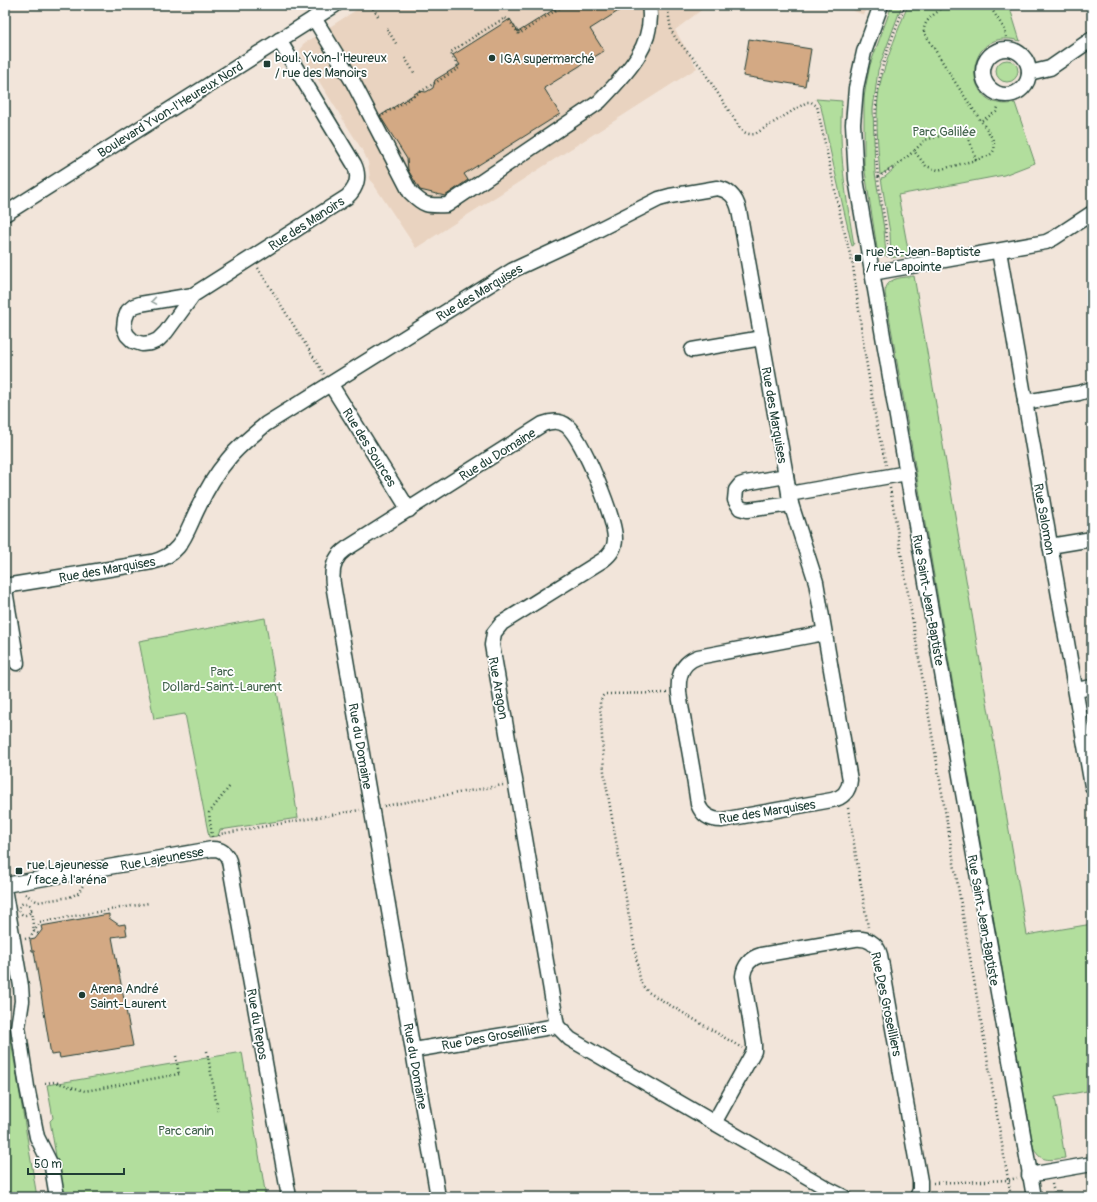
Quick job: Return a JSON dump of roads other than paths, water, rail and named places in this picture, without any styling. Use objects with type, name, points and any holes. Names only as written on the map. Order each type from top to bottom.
[{"type":"street","name":"Boulevard Yvon-l'Heureux Nord","points":[[5,214],[336,5]]},
{"type":"street","points":[[314,18],[353,82],[410,192],[419,201],[429,206],[447,206],[599,102],[615,86],[634,62],[646,41],[651,25],[649,5]]},
{"type":"street","name":"Rue Saint-Jean-Baptiste","points":[[878,6],[859,70],[855,97],[853,120],[856,179],[906,473],[1034,1197]]},
{"type":"street","points":[[1029,73],[1050,68],[1092,39]]},
{"type":"street","name":"Rue des Manoirs","points":[[193,295],[134,306],[128,311],[125,319],[125,332],[137,343],[146,344],[155,342],[166,332],[193,295],[347,197],[353,191],[356,184],[357,172],[354,164],[279,40]]},
{"type":"street","name":"Rue des Marquises","points":[[5,586],[152,562],[167,556],[176,550],[182,542],[207,490],[235,451],[266,424],[328,380],[513,270],[584,237],[659,199],[713,189],[721,189],[734,196],[737,203],[790,499],[816,578],[849,776],[848,787],[845,793],[839,798],[832,800],[722,820],[706,816],[701,811],[698,804],[680,693],[679,683],[682,670],[690,660],[698,656],[824,633]]},
{"type":"street","points":[[872,273],[999,251],[1050,240],[1092,213]]},
{"type":"street","name":"Rue Salomon","points":[[999,251],[1092,786]]},
{"type":"street","points":[[692,350],[762,338]]},
{"type":"street","name":"Rue des Sources","points":[[328,380],[408,510]]},
{"type":"street","points":[[1025,402],[1079,393],[1092,389]]},
{"type":"street","name":"Rue du Domaine","points":[[438,1197],[332,576],[334,562],[342,551],[544,424],[554,421],[562,423]]},
{"type":"street","name":"Rue Aragon","points":[[557,1026],[492,650],[492,641],[494,633],[506,620],[603,560],[612,551],[615,543],[615,535],[608,508],[597,477],[573,433],[562,423]]},
{"type":"street","points":[[786,476],[743,484],[736,490],[735,500],[738,506],[747,510],[906,473]]},
{"type":"street","points":[[1050,546],[1092,539]]},
{"type":"street","points":[[5,590],[17,662]]},
{"type":"street","points":[[1076,690],[1092,687]]},
{"type":"street","name":"Rue Lajeunesse","points":[[5,885],[212,849],[224,853]]},
{"type":"street","name":"Rue du Repos","points":[[224,853],[229,861],[289,1197]]},
{"type":"street","points":[[5,894],[21,986],[22,1001],[18,1027],[27,1087],[37,1137],[52,1167],[57,1197]]},
{"type":"street","name":"Rue Des Groseilliers","points":[[714,1123],[753,1054],[754,1044],[743,976],[744,969],[748,962],[757,956],[855,939],[870,941],[880,955],[919,1190]]},
{"type":"street","name":"Rue Des Groseilliers","points":[[414,1050],[557,1026],[570,1039],[844,1197]]},
{"type":"street","points":[[1029,1175],[1092,1164]]},
{"type":"place","name":"IGA supermarché","points":[[492,58]]},
{"type":"place","name":"boul. Yvon-l'Heureux / rue des Manoirs","points":[[267,64]]},
{"type":"place","name":"rue St-Jean-Baptiste / rue Lapointe","points":[[858,258]]},
{"type":"place","name":"rue Lajeunesse / face à l'aréna","points":[[19,871]]},
{"type":"place","name":"Arena André Saint-Laurent","points":[[82,995]]},
{"type":"park label","name":"Parc Galilée","points":[[944,131]]},
{"type":"park label","name":"Parc Dollard-Saint-Laurent","points":[[222,678]]},
{"type":"park label","name":"Parc canin","points":[[186,1130]]}]
